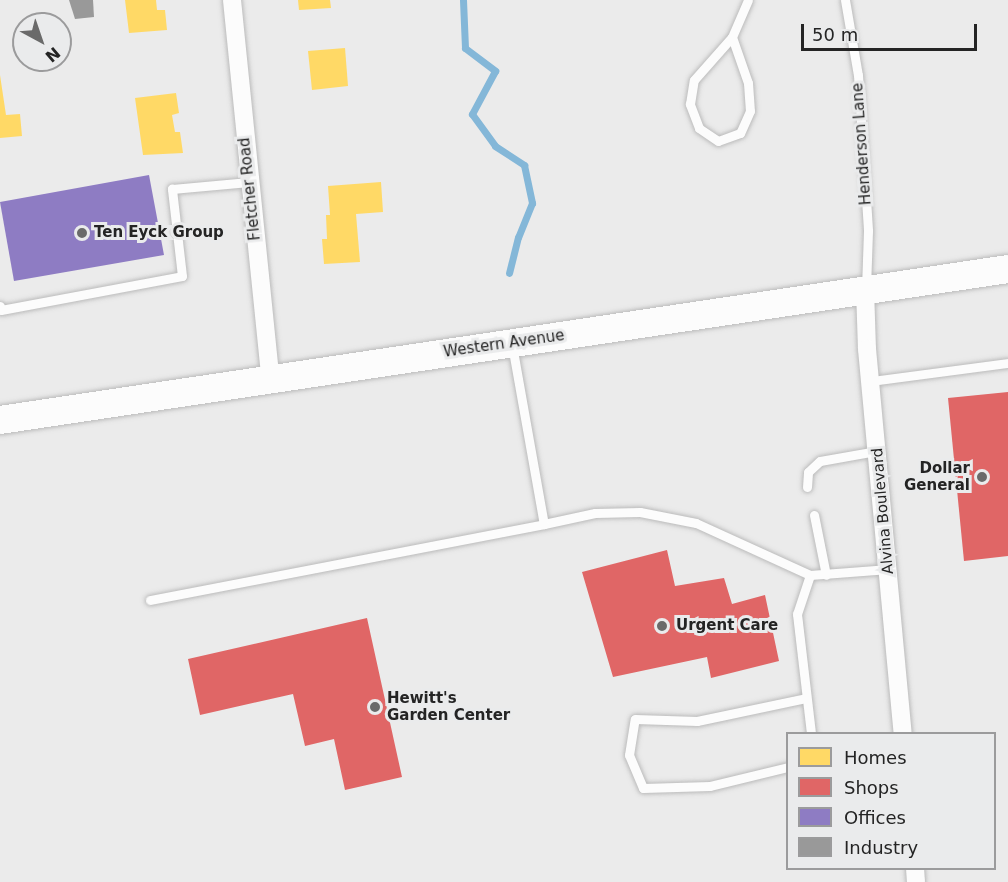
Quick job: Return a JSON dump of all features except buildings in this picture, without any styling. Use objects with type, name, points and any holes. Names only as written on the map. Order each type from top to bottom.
[{"type":"main road","name":"Western Avenue","points":[[0,420],[270,377],[1008,269]]},
{"type":"street","name":"Fletcher Road","points":[[232,0],[270,377]]},
{"type":"street","name":"Alvina Boulevard","points":[[865,289],[871,381],[903,732]]},
{"type":"lane","points":[[732,37],[748,83],[750,111],[740,133],[718,141],[699,128],[690,104],[694,80],[732,37],[748,0]]},
{"type":"lane","name":"Henderson Lane","points":[[845,0],[858,75],[868,231],[865,289]]},
{"type":"lane","points":[[0,306],[0,310],[182,276],[172,189],[249,182]]},
{"type":"lane","points":[[511,343],[544,524]]},
{"type":"lane","points":[[871,381],[1008,363]]},
{"type":"lane","points":[[807,487],[808,472],[820,461],[877,451]]},
{"type":"lane","points":[[150,600],[595,513],[640,512],[696,523],[810,575],[889,569]]},
{"type":"lane","points":[[814,515],[826,575]]},
{"type":"lane","points":[[810,575],[797,614],[811,732]]},
{"type":"lane","points":[[786,767],[710,786],[643,788],[629,755],[635,719],[698,721],[806,698]]},
{"type":"waterway","points":[[463,0],[465,48],[495,71],[472,114],[495,146],[524,165],[532,203],[518,237],[509,273]]},
{"type":"place","name":"Ten Eyck Group","points":[[82,233]]},
{"type":"place","name":"Dollar General","points":[[982,477]]},
{"type":"place","name":"Urgent Care","points":[[662,626]]},
{"type":"place","name":"Hewitt's Garden Center","points":[[375,707]]}]
